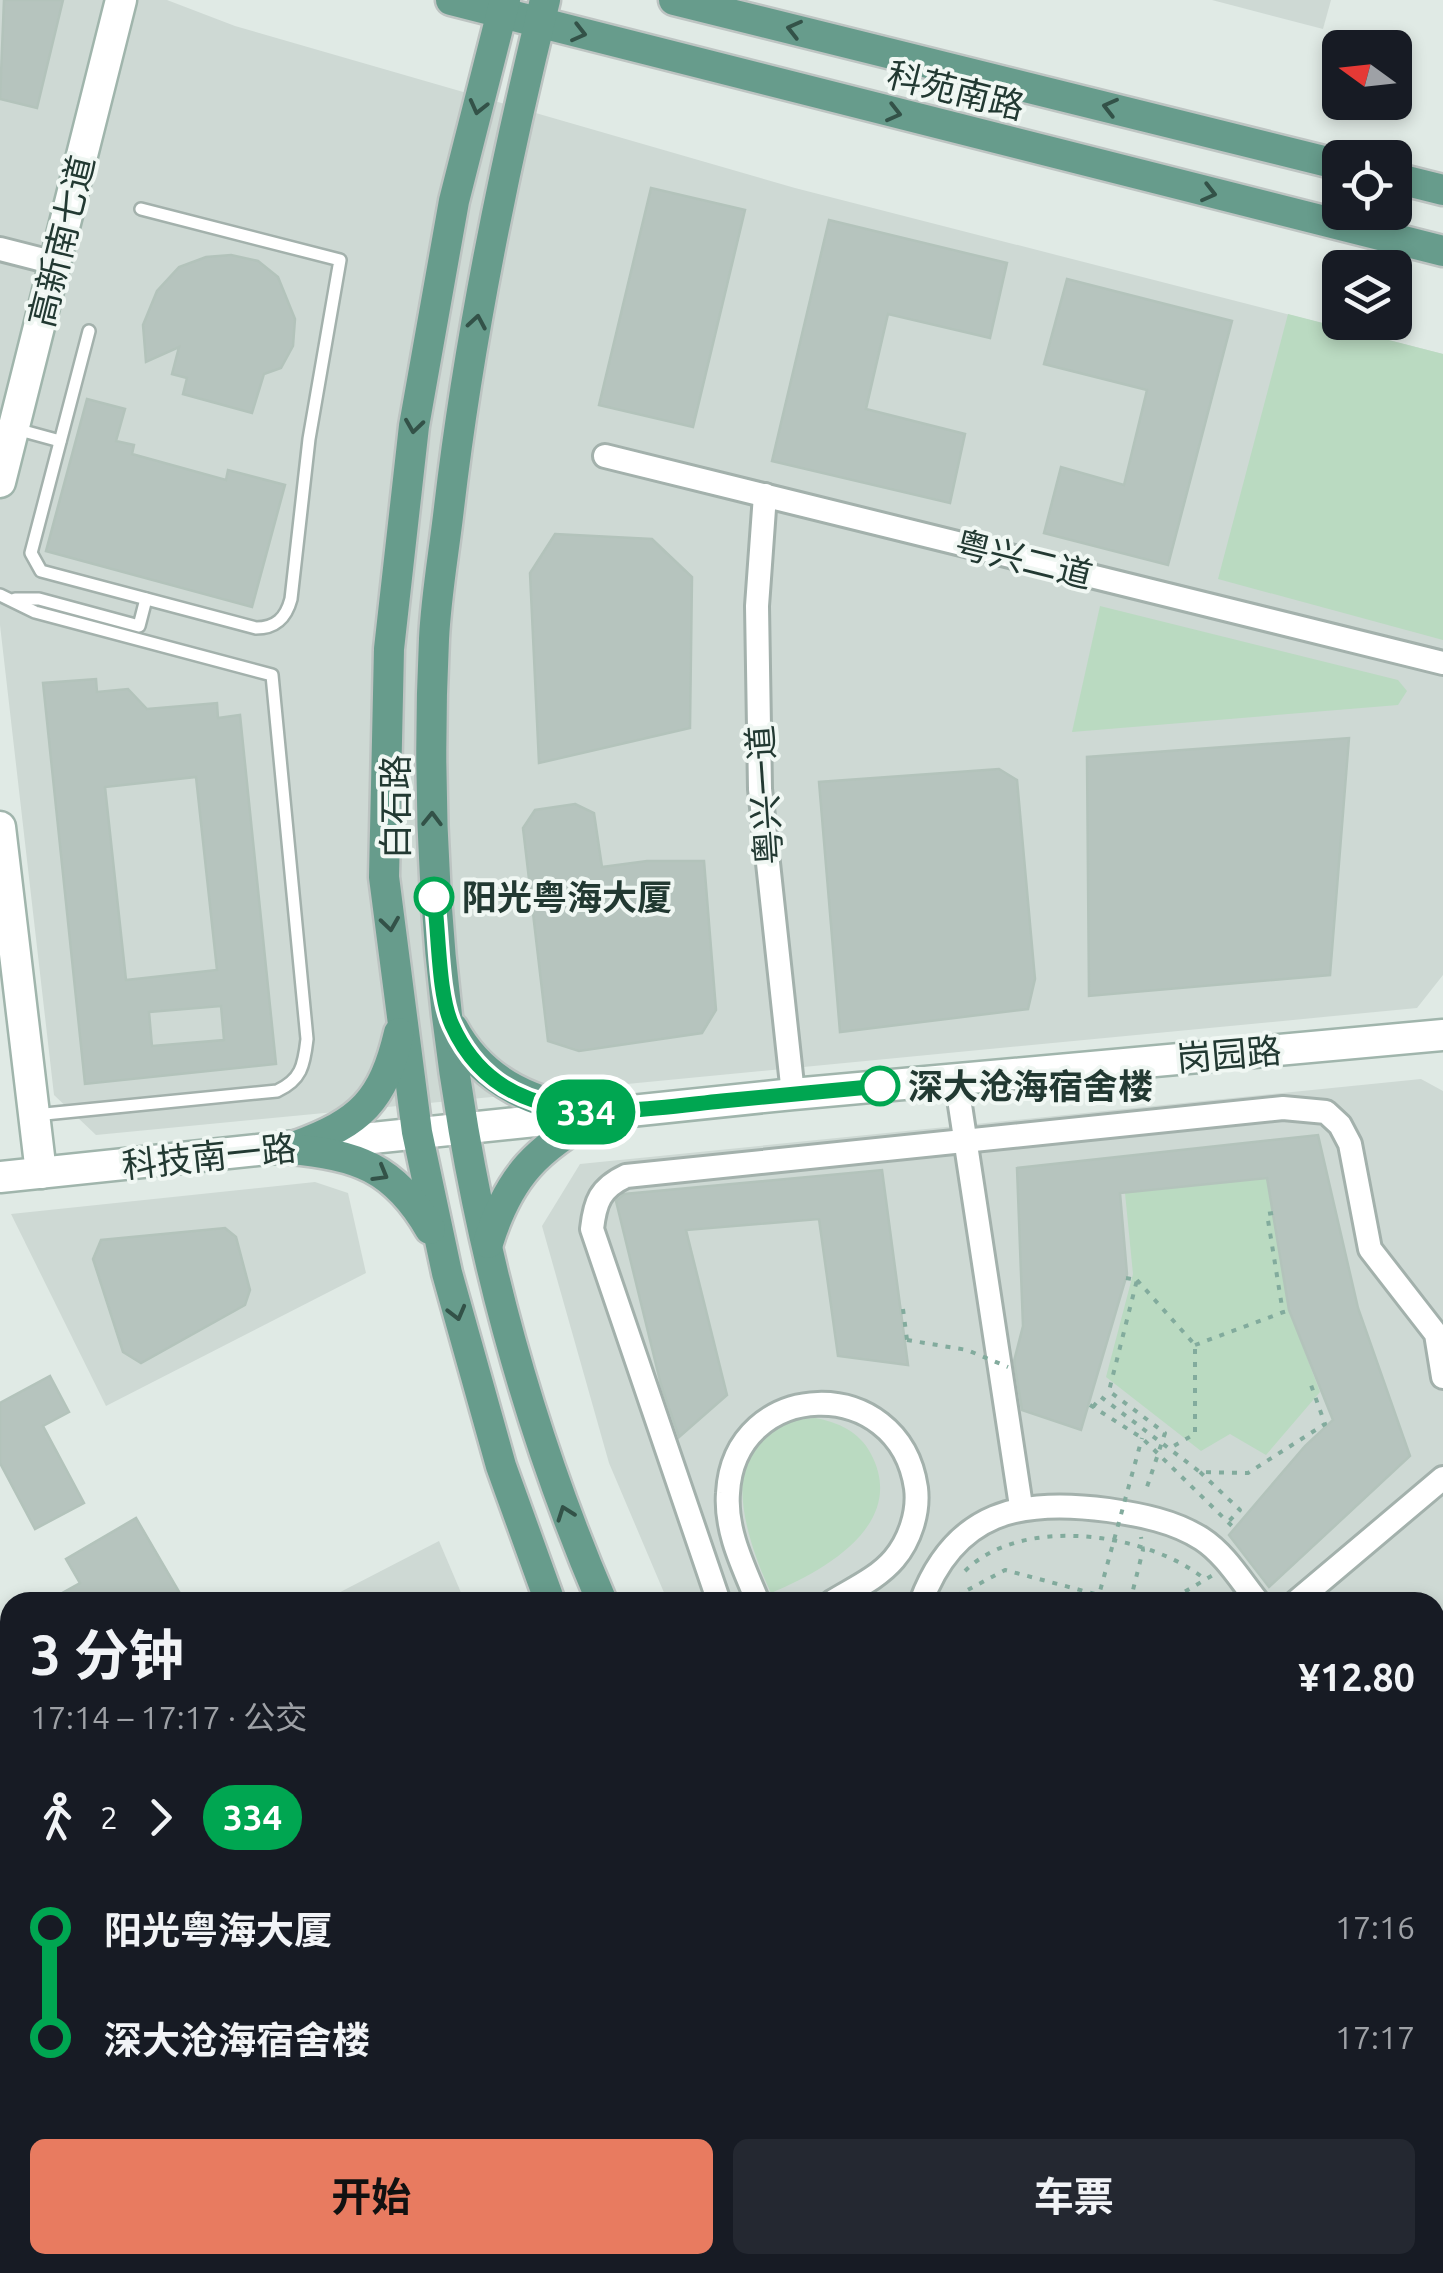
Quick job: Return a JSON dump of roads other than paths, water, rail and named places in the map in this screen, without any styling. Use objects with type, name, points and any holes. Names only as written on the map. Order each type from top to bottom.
[{"type":"main road","name":"科苑南路","points":[[451,0],[542,11],[1443,252]]},
{"type":"main road","name":"科苑南路","points":[[674,0],[1322,160]]},
{"type":"main road","name":"白石路","points":[[503,6],[454,201],[414,426],[389,649],[384,878],[418,1132],[441,1247],[496,1448],[546,1592]]},
{"type":"main road","name":"白石路","points":[[542,11],[496,217],[459,423],[434,636],[431,871],[463,1129],[488,1243],[547,1462],[598,1592]]},
{"type":"main road","points":[[1412,182],[1443,190]]},
{"type":"main road","points":[[289,1149],[339,1130],[359,1117],[383,1083],[402,1019]]},
{"type":"main road","points":[[450,1021],[464,1048],[500,1082],[540,1102],[598,1114]]},
{"type":"main road","points":[[488,1243],[509,1192],[527,1164],[544,1146],[598,1114]]},
{"type":"main road","points":[[289,1149],[326,1152],[390,1177],[419,1210],[441,1247]]},
{"type":"street","name":"高新南七道","points":[[0,482],[121,0]]},
{"type":"street","points":[[0,248],[55,262]]},
{"type":"street","name":"粤兴二道","points":[[605,456],[1443,663]]},
{"type":"street","name":"粤兴一道","points":[[765,495],[757,606],[760,789],[793,1094]]},
{"type":"street","points":[[1,847],[40,1173]]},
{"type":"street","name":"岗园路","points":[[418,1132],[1443,1035]]},
{"type":"street","points":[[956,1080],[1021,1506]]},
{"type":"street","points":[[716,1592],[592,1229],[594,1204],[608,1184],[626,1176],[1282,1108],[1326,1112],[1340,1124],[1350,1144],[1370,1249],[1436,1334],[1443,1376]]},
{"type":"street","name":"科技南一路","points":[[0,1177],[289,1149],[418,1132]]},
{"type":"street","points":[[754,1592],[731,1527],[728,1494],[734,1462],[766,1422],[794,1407],[825,1402],[858,1410],[887,1428],[907,1455],[917,1495],[914,1519],[895,1558],[846,1592]]},
{"type":"street","points":[[1308,1592],[1443,1478]]},
{"type":"street","points":[[926,1592],[936,1570],[967,1536],[990,1519],[1021,1506],[1065,1504],[1139,1515],[1204,1540],[1250,1592]]},
{"type":"lane","points":[[89,331],[31,553],[41,571],[256,628],[273,626],[288,611],[308,440],[340,260],[140,209]]},
{"type":"lane","points":[[14,429],[60,440]]},
{"type":"lane","points":[[0,595],[39,600],[139,626],[146,599]]},
{"type":"lane","points":[[15,599],[35,612],[272,675],[308,1040],[304,1065],[295,1083],[276,1091],[34,1115]]},
{"type":"place","name":"阳光粤海大厦","points":[[434,897]]},
{"type":"place","name":"深大沧海宿舍楼","points":[[880,1086]]}]
